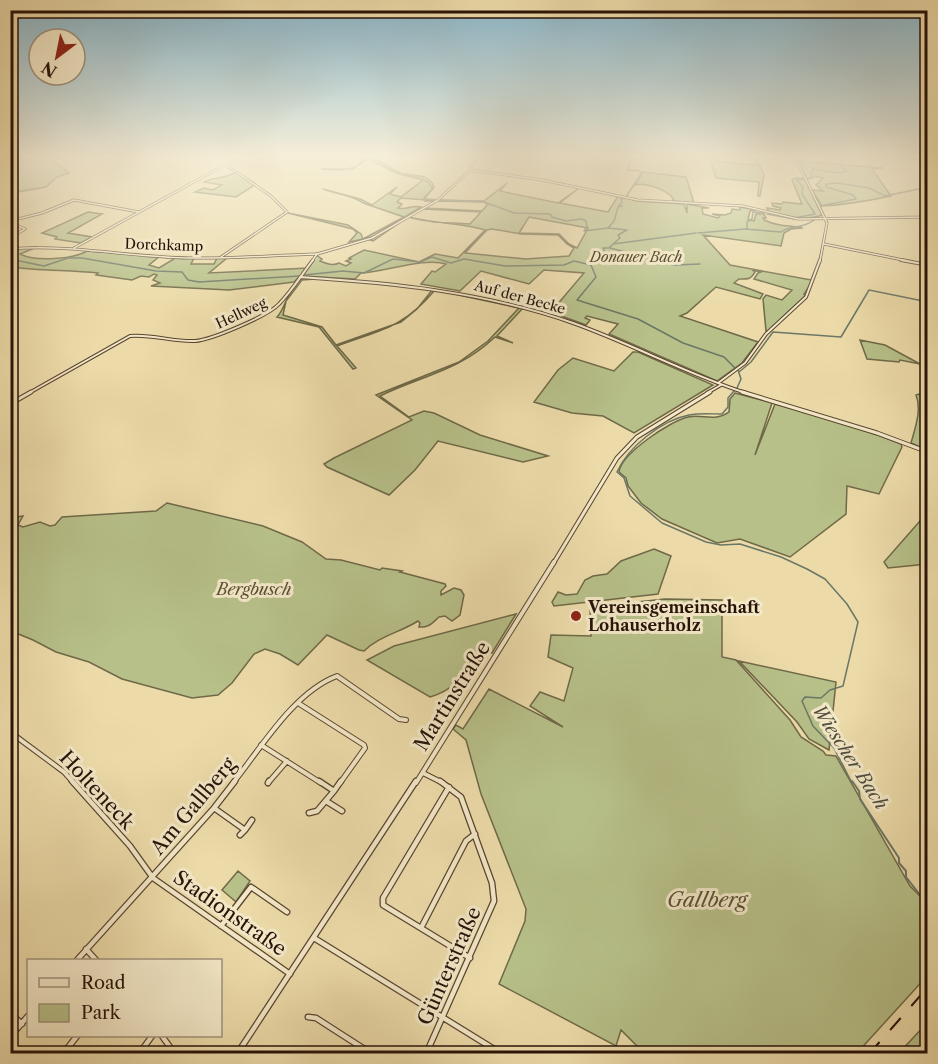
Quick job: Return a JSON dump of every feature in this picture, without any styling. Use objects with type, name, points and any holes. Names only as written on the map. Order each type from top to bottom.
[{"type":"street","points":[[10,221],[58,207]]},
{"type":"street","points":[[110,207],[139,212]]},
{"type":"street","points":[[72,249],[149,207]]},
{"type":"street","points":[[221,257],[287,212],[282,207]]},
{"type":"street","points":[[318,254],[369,239],[425,207]]},
{"type":"street","points":[[744,207],[792,218],[826,220],[927,217]]},
{"type":"street","points":[[819,207],[826,220]]},
{"type":"street","name":"Martinstraße","points":[[237,1053],[423,772],[617,458],[637,437],[719,385],[747,360],[766,334],[807,295],[819,267],[826,220]]},
{"type":"street","points":[[10,221],[25,229],[10,238]]},
{"type":"street","points":[[824,244],[927,266]]},
{"type":"street","name":"Dorchkamp","points":[[10,249],[44,246],[138,255],[221,257],[318,254]]},
{"type":"street","name":"Hellweg","points":[[10,404],[130,336],[144,335],[192,341],[237,329],[278,306],[318,254]]},
{"type":"street","name":"Auf der Becke","points":[[300,277],[419,286],[521,306],[589,329],[719,385],[867,429],[927,452]]},
{"type":"street","name":"Am Gallberg","points":[[78,959],[214,808],[261,744],[298,702],[318,686],[335,676],[399,719],[406,720]]},
{"type":"street","points":[[298,702],[364,745],[326,801],[317,811],[309,813]]},
{"type":"street","name":"Holteneck","points":[[10,732],[64,772],[130,846],[153,878]]},
{"type":"street","points":[[261,744],[334,791]]},
{"type":"street","points":[[268,783],[287,761]]},
{"type":"street","name":"Günterstraße","points":[[423,772],[449,786],[461,798],[494,892],[491,910],[426,1053]]},
{"type":"street","points":[[449,786],[383,898],[382,905],[470,957]]},
{"type":"street","points":[[326,801],[342,811]]},
{"type":"street","points":[[214,808],[244,830]]},
{"type":"street","points":[[240,835],[252,820]]},
{"type":"street","points":[[420,929],[466,841],[475,834]]},
{"type":"street","name":"Stadionstraße","points":[[153,878],[290,974]]},
{"type":"street","points":[[221,926],[251,887],[287,912]]},
{"type":"street","points":[[314,938],[502,1053]]},
{"type":"street","points":[[86,949],[95,959]]},
{"type":"street","points":[[10,1013],[22,1024]]},
{"type":"street","points":[[10,1037],[27,1017]]},
{"type":"street","points":[[308,1017],[316,1018],[372,1053]]},
{"type":"street","points":[[63,1053],[75,1037]]},
{"type":"street","points":[[139,1053],[151,1037]]},
{"type":"street","points":[[163,1037],[175,1053]]},
{"type":"green space","name":"Donauer Bach","points":[[374,207],[421,207],[372,237],[363,239],[404,217]]},
{"type":"green space","name":"Donauer Bach","points":[[425,207],[482,211],[486,207],[579,207],[608,212],[611,207],[685,207],[687,213],[687,207],[702,207],[709,208],[702,208],[703,214],[718,218],[720,216],[712,214],[725,215],[731,213],[732,209],[740,210],[740,207],[756,210],[750,211],[748,220],[754,221],[756,214],[764,214],[766,218],[763,218],[764,220],[769,222],[802,228],[791,229],[784,233],[781,246],[703,235],[730,265],[811,280],[818,266],[805,296],[768,331],[766,331],[763,299],[766,295],[782,300],[792,290],[754,279],[761,272],[752,270],[755,272],[750,278],[739,279],[734,283],[763,294],[760,299],[716,287],[687,313],[680,316],[758,342],[742,363],[717,381],[609,334],[618,324],[587,316],[585,318],[590,320],[586,325],[561,316],[567,309],[556,306],[584,273],[544,270],[529,284],[481,271],[460,291],[421,284],[432,271],[435,272],[446,264],[427,262],[361,273],[355,279],[300,276],[294,282],[229,290],[151,286],[160,283],[153,280],[157,275],[154,274],[132,280],[96,275],[98,273],[11,267],[11,249],[37,247],[20,254],[44,259],[73,256],[87,251],[160,256],[149,265],[159,268],[177,257],[194,258],[191,264],[214,264],[217,258],[227,258],[209,273],[308,268],[316,255],[322,259],[320,261],[325,263],[339,263],[346,266],[351,263],[346,261],[351,259],[349,258],[364,250],[419,262],[435,254],[458,258],[485,230],[439,222],[470,224],[481,212],[423,209],[413,214]],"holes":[[[529,217],[588,228],[577,248],[559,234],[519,233]],[[492,229],[521,234],[558,235],[574,248],[569,256],[526,259],[465,253],[487,230]]]},
{"type":"green space","points":[[776,207],[818,207],[822,215],[789,217],[769,212],[767,208],[780,210],[781,208]]},
{"type":"green space","points":[[88,212],[102,214],[68,233],[92,237],[81,243],[55,239],[57,237],[42,233]]},
{"type":"green space","points":[[288,213],[348,225],[361,234],[363,239],[349,242],[357,233],[353,229]]},
{"type":"green space","points":[[408,217],[373,241],[370,240]]},
{"type":"green space","points":[[304,278],[316,279],[302,280],[286,301],[283,315],[322,327],[336,345],[393,325],[337,346],[356,368],[353,369],[319,327],[277,317],[294,285]]},
{"type":"green space","points":[[433,289],[523,308],[497,336],[513,343],[495,337],[454,366],[380,396],[409,417],[424,411],[434,413],[480,435],[548,456],[523,462],[438,441],[415,470],[389,495],[324,464],[412,420],[376,395],[459,362],[488,341],[519,308],[435,290],[419,307]]},
{"type":"green space","points":[[860,340],[885,345],[920,364],[900,360],[899,362],[867,359]]},
{"type":"green space","points":[[633,352],[638,352],[713,385],[634,433],[603,416],[572,413],[534,402],[558,370],[573,358],[614,371]]},
{"type":"green space","points":[[927,392],[927,450],[911,443],[918,413],[916,395]]},
{"type":"green space","points":[[735,393],[772,403],[755,455],[775,404],[859,428],[901,444],[902,447],[879,494],[847,486],[846,514],[790,557],[740,539],[717,543],[662,519],[641,503],[628,486],[626,478],[619,472],[622,465],[628,456],[648,439],[680,420],[693,416],[719,417],[729,412],[730,399]]},
{"type":"green space","name":"Bergbusch","points":[[167,503],[263,526],[302,542],[326,559],[341,560],[380,570],[382,568],[402,571],[400,572],[445,584],[441,595],[454,588],[461,590],[464,595],[460,615],[452,621],[445,616],[439,617],[425,627],[419,627],[418,621],[376,642],[364,651],[327,635],[298,665],[280,654],[265,649],[254,654],[232,683],[218,695],[192,698],[122,679],[89,662],[56,652],[11,631],[11,518],[23,516],[18,525],[23,527],[40,522],[50,526],[55,525],[62,517],[156,511]]},
{"type":"green space","points":[[927,513],[927,564],[888,568],[884,562]]},
{"type":"green space","points":[[654,549],[671,556],[658,594],[554,606],[552,602],[558,592],[566,595],[577,594],[585,580],[607,574],[621,561]]},
{"type":"green space","name":"Gallberg","points":[[665,599],[722,600],[722,657],[736,660],[790,720],[801,737],[826,755],[836,756],[910,886],[927,903],[927,976],[857,1053],[644,1053],[621,1030],[616,1046],[499,984],[525,921],[526,909],[481,794],[466,740],[453,729],[456,725],[463,729],[489,689],[563,727],[530,706],[540,692],[564,701],[573,668],[548,657],[551,635],[591,636],[590,607]]},
{"type":"green space","points":[[516,614],[492,653],[481,649],[465,672],[440,694],[430,697],[367,660],[394,646]]},
{"type":"green space","points":[[739,661],[836,682],[829,750],[809,739],[797,722]]},
{"type":"green space","points":[[238,871],[250,881],[236,902],[222,890]]},
{"type":"green space","points":[[927,1023],[927,1053],[899,1053]]},
{"type":"waterway","points":[[497,207],[514,213],[550,214],[552,217],[566,221],[582,219],[586,221],[587,227],[584,231],[608,228]]},
{"type":"waterway","points":[[608,228],[614,221],[619,207]]},
{"type":"waterway","points":[[794,218],[815,214],[810,207]]},
{"type":"waterway","points":[[820,207],[824,215]]},
{"type":"waterway","points":[[747,228],[747,222],[752,219],[753,212],[764,213]]},
{"type":"waterway","points":[[767,214],[794,219]]},
{"type":"waterway","points":[[698,233],[745,229],[781,232],[814,220]]},
{"type":"waterway","points":[[608,228],[627,230],[618,235],[620,238],[613,244]]},
{"type":"waterway","points":[[613,244],[696,233]]},
{"type":"waterway","points":[[592,264],[605,252],[603,248],[609,248],[612,245]]},
{"type":"waterway","points":[[610,248],[675,265],[700,264]]},
{"type":"waterway","name":"Donauer Bach","points":[[304,275],[343,271],[364,273],[393,259],[420,262],[432,257],[451,263],[464,259],[505,266],[564,265],[574,261],[591,265],[596,277],[577,300],[638,319],[683,343],[724,357],[735,368]]},
{"type":"waterway","name":"Donauer Bach","points":[[10,259],[44,266],[68,258],[82,258],[156,271],[182,272],[188,280],[199,282],[300,276]]},
{"type":"waterway","points":[[739,372],[751,362],[773,332],[841,337],[869,290],[928,302]]},
{"type":"waterway","name":"Wiescher Bach","points":[[737,388],[741,379],[738,370]]},
{"type":"waterway","name":"Wiescher Bach","points":[[734,391],[728,398],[728,407],[722,414],[689,415],[668,422],[657,429],[637,444],[617,472],[624,478],[630,496],[662,523],[706,542],[721,545],[740,544],[781,557],[825,579],[847,604],[858,622],[843,686],[830,690],[821,698],[805,697],[802,701],[813,726],[834,748],[852,783]]},
{"type":"waterway","name":"Wiescher Bach","points":[[852,781],[859,791],[860,799],[899,858],[899,863],[906,871],[906,877],[928,905]]},
{"type":"railway","points":[[869,1054],[928,987]]},
{"type":"place","name":"Vereinsgemeinschaft Lohauserholz","points":[[576,616]]}]
